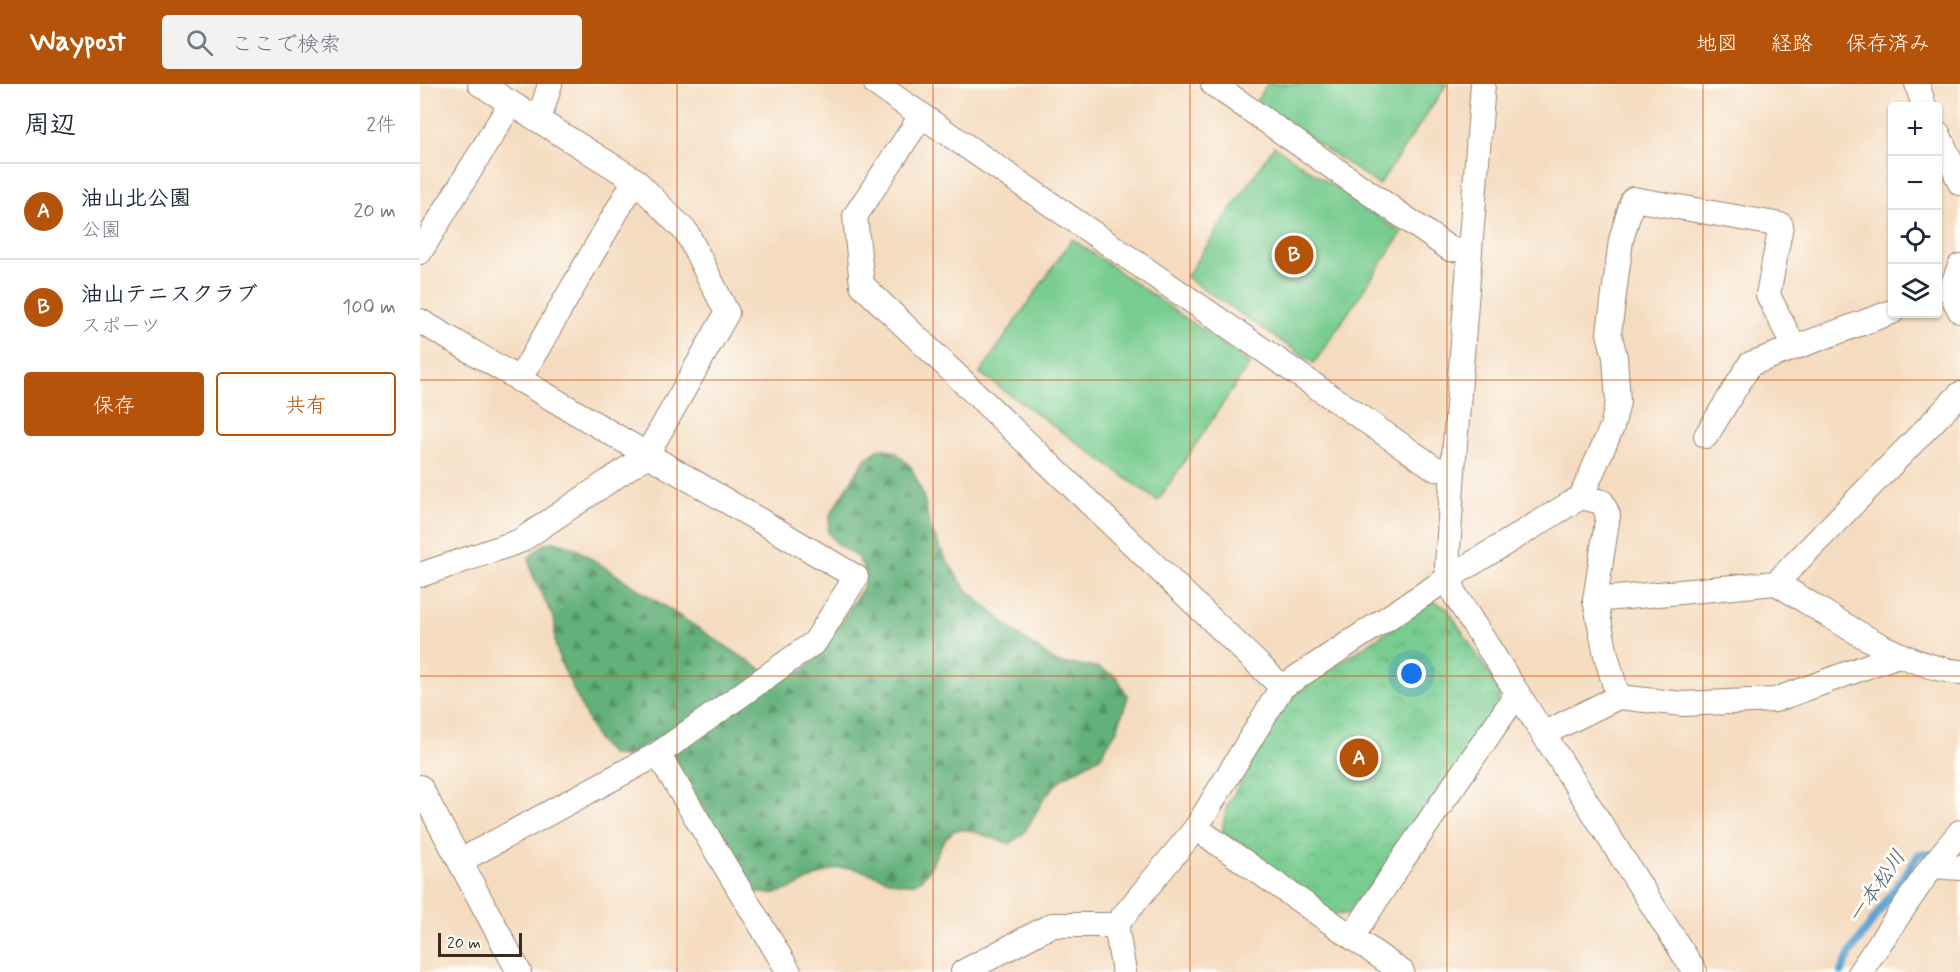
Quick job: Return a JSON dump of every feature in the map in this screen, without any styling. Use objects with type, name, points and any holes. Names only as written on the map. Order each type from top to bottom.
[{"type":"street","points":[[420,575],[520,541],[646,456],[726,313],[687,232],[635,180],[480,84]]},
{"type":"street","points":[[539,120],[550,84]]},
{"type":"street","points":[[876,84],[1436,469],[1453,470]]},
{"type":"street","points":[[1214,84],[1450,249],[1470,250]]},
{"type":"street","points":[[1483,84],[1453,470],[1448,567],[1450,577],[1455,595],[1695,972]]},
{"type":"street","points":[[1917,84],[1923,102]]},
{"type":"street","points":[[420,252],[511,103]]},
{"type":"street","points":[[922,115],[855,216],[862,285],[1282,687]]},
{"type":"street","points":[[1942,142],[1960,183]]},
{"type":"street","points":[[519,380],[635,180]]},
{"type":"street","points":[[1124,972],[1116,925],[1196,828],[1282,687],[1450,577],[1581,497],[1612,426],[1618,402],[1615,357],[1609,333],[1621,240],[1633,199],[1781,225],[1768,295],[1794,347]]},
{"type":"street","points":[[1949,299],[1960,266]]},
{"type":"street","points":[[1706,436],[1750,364],[1888,314]]},
{"type":"street","points":[[420,321],[646,456],[856,577],[815,642],[658,754],[460,861]]},
{"type":"street","points":[[1776,583],[1960,394]]},
{"type":"street","points":[[1581,497],[1602,502],[1608,514],[1595,600],[1606,655],[1618,697]]},
{"type":"street","points":[[1595,600],[1776,583],[1898,655],[1949,671],[1960,672]]},
{"type":"street","points":[[1543,734],[1618,697],[1682,704],[1775,700],[1898,655]]},
{"type":"street","points":[[1352,937],[1517,694]]},
{"type":"street","points":[[658,754],[779,968]]},
{"type":"street","points":[[420,787],[519,972]]},
{"type":"street","points":[[1196,828],[1402,972]]},
{"type":"street","points":[[1860,972],[1932,866],[1958,834]]},
{"type":"street","points":[[1932,866],[1960,868]]},
{"type":"street","points":[[963,972],[1052,925],[1116,925]]},
{"type":"green space","points":[[1267,84],[1447,84],[1379,185],[1256,102]]},
{"type":"green space","points":[[1274,146],[1402,233],[1314,363],[1186,277]]},
{"type":"green space","points":[[1072,239],[1250,363],[1158,501],[980,373]]},
{"type":"green space","points":[[881,448],[895,452],[911,467],[923,494],[930,527],[947,561],[965,588],[1017,634],[1058,663],[1097,667],[1117,677],[1128,697],[1117,730],[1100,757],[1062,778],[1045,797],[1024,833],[1010,844],[969,830],[955,830],[945,839],[930,868],[917,882],[900,883],[861,870],[841,868],[776,893],[765,894],[754,891],[677,766],[653,740],[627,756],[612,755],[597,740],[560,661],[555,643],[555,622],[532,573],[529,558],[541,546],[551,542],[562,543],[578,550],[759,668],[785,678],[802,671],[817,658],[863,588],[865,570],[858,558],[837,544],[828,532],[830,515],[865,459]]},
{"type":"green space","points":[[1432,601],[1447,608],[1500,691],[1497,710],[1351,913],[1335,915],[1222,832],[1227,806],[1284,707],[1303,688]]},
{"type":"waterway","name":"一本松川","points":[[1841,972],[1851,952],[1919,854],[1936,854]]},
{"type":"place","name":"油山テニスクラブ","points":[[1294,255]]},
{"type":"place","name":"油山北公園","points":[[1359,758]]}]
